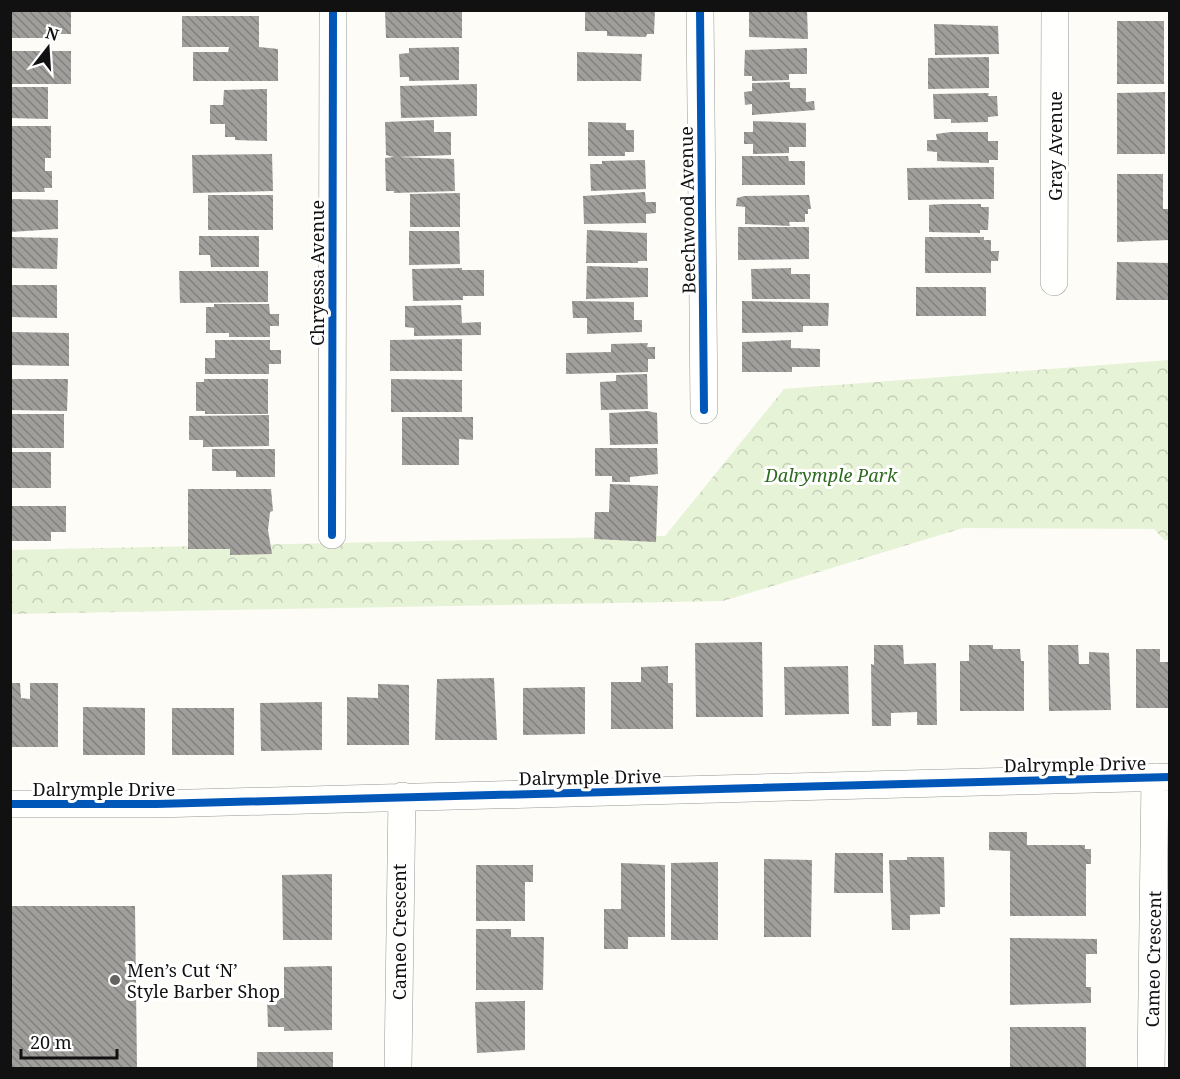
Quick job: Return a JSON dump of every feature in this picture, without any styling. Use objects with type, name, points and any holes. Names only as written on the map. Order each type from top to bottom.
[{"type":"street","name":"Chryessa Avenue","points":[[332,535],[333,10]]},
{"type":"street","name":"Beechwood Avenue","points":[[700,10],[704,410]]},
{"type":"street","name":"Gray Avenue","points":[[1054,282],[1055,10]]},
{"type":"street","name":"Dalrymple Drive","points":[[10,804],[156,804],[1162,777]]},
{"type":"street","name":"Cameo Crescent","points":[[1151,1068],[1162,777]]},
{"type":"street","name":"Cameo Crescent","points":[[398,1068],[402,796]]},
{"type":"green space","name":"Dalrymple Park","points":[[1169,360],[1169,540],[1164,540],[1154,529],[963,528],[723,601],[11,614],[10,550],[665,536],[784,389]]},
{"type":"building","points":[[10,10],[71,10],[71,34],[55,34],[55,38],[10,38]]},
{"type":"building","points":[[462,10],[462,38],[386,38],[385,11]]},
{"type":"building","points":[[585,10],[655,10],[654,34],[647,34],[646,37],[607,36],[607,31],[585,31]]},
{"type":"building","points":[[807,10],[808,39],[749,37],[749,11]]},
{"type":"building","points":[[182,16],[259,16],[259,47],[278,49],[278,81],[193,81],[193,52],[228,52],[229,47],[182,47]]},
{"type":"building","points":[[1117,21],[1164,21],[1164,84],[1117,84]]},
{"type":"building","points":[[934,24],[998,26],[999,54],[935,55]]},
{"type":"building","points":[[459,47],[459,80],[409,81],[409,77],[400,77],[399,54],[409,53],[409,48]]},
{"type":"building","points":[[807,48],[807,74],[789,74],[789,80],[752,81],[752,76],[744,76],[745,50]]},
{"type":"building","points":[[10,51],[71,51],[71,84],[10,84]]},
{"type":"building","points":[[577,52],[642,54],[641,81],[577,81]]},
{"type":"building","points":[[989,57],[989,88],[928,89],[928,58]]},
{"type":"building","points":[[790,82],[790,88],[806,88],[806,102],[814,101],[815,110],[752,115],[752,104],[745,105],[744,92],[752,91],[752,83]]},
{"type":"building","points":[[477,84],[477,116],[401,118],[400,86]]},
{"type":"building","points":[[10,87],[48,87],[48,119],[10,118]]},
{"type":"building","points":[[267,89],[267,141],[235,140],[235,137],[225,137],[225,124],[210,124],[210,105],[223,105],[224,90]]},
{"type":"building","points":[[1165,92],[1165,154],[1117,154],[1117,93]]},
{"type":"building","points":[[989,93],[988,96],[997,96],[998,116],[988,117],[988,122],[951,123],[951,119],[934,119],[933,94]]},
{"type":"building","points":[[434,120],[434,132],[451,132],[451,155],[397,157],[454,159],[455,191],[394,193],[394,191],[386,191],[385,158],[394,157],[386,155],[385,122]]},
{"type":"building","points":[[753,121],[806,123],[806,147],[789,147],[789,153],[753,154],[753,144],[744,144],[744,132],[753,132]]},
{"type":"building","points":[[588,122],[626,123],[626,130],[634,130],[634,152],[625,152],[625,156],[588,156]]},
{"type":"building","points":[[10,126],[51,126],[51,158],[45,158],[45,171],[52,171],[52,188],[44,188],[45,192],[10,192]]},
{"type":"building","points":[[988,132],[988,141],[998,141],[998,160],[989,160],[989,163],[937,161],[937,152],[927,151],[927,140],[937,140],[936,134]]},
{"type":"building","points":[[272,154],[273,191],[193,193],[192,155]]},
{"type":"building","points":[[742,156],[788,156],[789,161],[805,161],[805,185],[742,185]]},
{"type":"building","points":[[645,160],[646,189],[591,191],[590,164],[602,164],[602,161]]},
{"type":"building","points":[[994,167],[994,199],[908,200],[907,168]]},
{"type":"building","points":[[1117,174],[1163,174],[1163,209],[1170,209],[1170,240],[1117,242]]},
{"type":"building","points":[[645,192],[646,202],[656,202],[656,213],[646,214],[646,223],[584,224],[583,196]]},
{"type":"building","points":[[460,193],[460,227],[410,227],[410,194]]},
{"type":"building","points":[[208,195],[273,195],[273,230],[208,230]]},
{"type":"building","points":[[809,195],[811,209],[808,209],[808,214],[805,214],[805,222],[789,222],[790,226],[745,224],[745,207],[736,206],[737,198],[744,196]]},
{"type":"building","points":[[10,199],[58,200],[58,229],[10,232]]},
{"type":"building","points":[[981,204],[981,207],[989,207],[988,230],[980,230],[980,233],[929,232],[929,205]]},
{"type":"building","points":[[738,227],[809,227],[809,259],[738,260]]},
{"type":"building","points":[[587,230],[647,233],[647,261],[586,263]]},
{"type":"building","points":[[409,231],[459,231],[460,264],[409,265]]},
{"type":"building","points":[[199,236],[259,236],[259,267],[211,267],[210,255],[199,255]]},
{"type":"building","points":[[10,237],[58,238],[57,269],[10,268]]},
{"type":"building","points":[[925,237],[984,237],[984,240],[991,240],[991,251],[999,251],[998,261],[991,261],[991,273],[925,273]]},
{"type":"building","points":[[1117,262],[1170,263],[1170,300],[1116,300]]},
{"type":"building","points":[[587,266],[648,268],[648,297],[586,299]]},
{"type":"building","points":[[462,268],[462,270],[484,270],[484,296],[463,296],[463,300],[413,301],[412,269]]},
{"type":"building","points":[[791,268],[791,274],[810,274],[810,299],[752,299],[751,269]]},
{"type":"building","points":[[179,271],[268,271],[268,302],[180,303]]},
{"type":"building","points":[[10,285],[57,285],[57,318],[10,317]]},
{"type":"building","points":[[916,287],[986,287],[986,316],[916,316]]},
{"type":"building","points":[[572,301],[634,302],[634,320],[642,320],[642,332],[587,334],[587,318],[573,318]]},
{"type":"building","points":[[742,301],[829,303],[828,326],[803,326],[803,332],[742,333]]},
{"type":"building","points":[[214,304],[269,304],[270,314],[279,314],[279,326],[270,326],[270,337],[229,337],[229,333],[206,333],[206,307],[214,307]]},
{"type":"building","points":[[461,305],[462,323],[481,322],[481,335],[414,336],[414,328],[405,327],[405,306]]},
{"type":"building","points":[[10,332],[69,333],[69,366],[10,365]]},
{"type":"building","points":[[462,339],[462,371],[390,371],[390,340]]},
{"type":"building","points":[[215,340],[270,340],[270,350],[281,350],[281,364],[269,364],[269,374],[205,374],[205,358],[215,358]]},
{"type":"building","points":[[791,340],[791,348],[820,349],[820,367],[792,367],[792,372],[742,372],[742,342]]},
{"type":"building","points":[[648,343],[647,347],[655,347],[655,359],[648,359],[648,372],[566,374],[566,353],[611,352],[611,344]]},
{"type":"building","points":[[647,374],[648,409],[601,410],[600,382],[616,381],[616,375]]},
{"type":"building","points":[[10,379],[68,379],[67,411],[10,410]]},
{"type":"building","points":[[204,379],[268,379],[268,414],[205,414],[205,411],[196,411],[196,382],[204,382]]},
{"type":"building","points":[[391,379],[462,380],[462,412],[391,412]]},
{"type":"building","points":[[648,411],[657,413],[658,444],[610,445],[609,413]]},
{"type":"building","points":[[10,414],[64,414],[64,448],[10,448]]},
{"type":"building","points":[[269,415],[269,446],[203,447],[203,440],[189,440],[189,416]]},
{"type":"building","points":[[402,417],[473,417],[473,440],[459,439],[459,465],[402,465]]},
{"type":"building","points":[[595,448],[657,448],[658,474],[630,477],[630,482],[612,482],[612,476],[595,476]]},
{"type":"building","points":[[212,449],[275,449],[275,477],[236,477],[236,471],[212,471]]},
{"type":"building","points":[[10,452],[51,452],[51,488],[10,488]]},
{"type":"building","points":[[610,484],[658,486],[656,542],[594,539],[595,512],[609,512]]},
{"type":"building","points":[[188,489],[271,489],[273,511],[270,512],[268,530],[272,554],[230,555],[230,549],[188,549]]},
{"type":"building","points":[[10,506],[66,506],[66,532],[51,532],[51,541],[10,541]]},
{"type":"building","points":[[762,642],[763,717],[696,717],[695,643]]},
{"type":"building","points":[[874,645],[903,645],[904,664],[936,663],[937,725],[917,725],[917,712],[891,713],[891,726],[872,726],[871,664],[874,665]]},
{"type":"building","points":[[969,645],[993,645],[993,649],[1020,649],[1021,661],[1024,661],[1024,711],[960,711],[960,661],[969,661]]},
{"type":"building","points":[[1048,645],[1078,645],[1079,664],[1089,664],[1089,652],[1109,653],[1111,710],[1049,711]]},
{"type":"building","points":[[1136,649],[1160,649],[1160,662],[1170,662],[1170,708],[1136,708]]},
{"type":"building","points":[[668,666],[668,683],[673,683],[673,729],[611,729],[611,682],[641,682],[641,667]]},
{"type":"building","points":[[848,666],[849,714],[785,715],[784,667]]},
{"type":"building","points":[[494,678],[497,740],[435,740],[437,679]]},
{"type":"building","points":[[10,683],[20,683],[21,698],[30,699],[30,683],[58,683],[58,747],[10,747]]},
{"type":"building","points":[[378,684],[409,685],[409,745],[347,745],[347,697],[378,698]]},
{"type":"building","points":[[585,687],[585,734],[523,735],[523,688]]},
{"type":"building","points":[[322,702],[322,750],[261,751],[260,703]]},
{"type":"building","points":[[83,707],[145,708],[145,755],[83,755]]},
{"type":"building","points":[[172,708],[234,708],[234,755],[172,755]]},
{"type":"building","points":[[989,832],[1027,832],[1027,845],[1085,845],[1085,849],[1091,849],[1091,864],[1086,864],[1086,916],[1010,916],[1010,851],[989,850]]},
{"type":"building","points":[[835,853],[883,853],[883,893],[834,893]]},
{"type":"building","points":[[907,857],[944,857],[945,907],[940,907],[940,914],[910,915],[910,930],[892,930],[889,860],[907,860]]},
{"type":"building","points":[[764,859],[812,860],[811,937],[764,937]]},
{"type":"building","points":[[718,862],[718,940],[671,940],[671,863]]},
{"type":"building","points":[[621,863],[665,865],[665,937],[628,937],[628,949],[604,949],[604,909],[621,909]]},
{"type":"building","points":[[476,865],[533,865],[533,882],[525,882],[525,921],[476,921]]},
{"type":"building","points":[[332,874],[332,940],[283,940],[282,875]]},
{"type":"building","points":[[10,906],[135,906],[137,1068],[12,1068]]},
{"type":"building","points":[[476,929],[511,929],[511,937],[544,937],[543,990],[476,990]]},
{"type":"building","points":[[1010,938],[1097,939],[1097,954],[1086,954],[1086,987],[1091,987],[1091,1003],[1010,1005]]},
{"type":"building","points":[[332,966],[332,1030],[284,1031],[284,1027],[268,1027],[267,998],[284,998],[284,967]]},
{"type":"building","points":[[525,1001],[525,1050],[477,1053],[475,1002]]},
{"type":"building","points":[[1010,1027],[1086,1027],[1086,1068],[1010,1068]]},
{"type":"building","points":[[257,1052],[333,1052],[333,1068],[257,1068]]},
{"type":"cycle path","points":[[332,535],[333,10]]},
{"type":"cycle path","points":[[700,10],[704,410]]},
{"type":"cycle path","points":[[10,804],[156,804],[1170,777]]},
{"type":"place","name":"Men’s Cut ‘N’ Style Barber Shop","points":[[115,980]]}]
